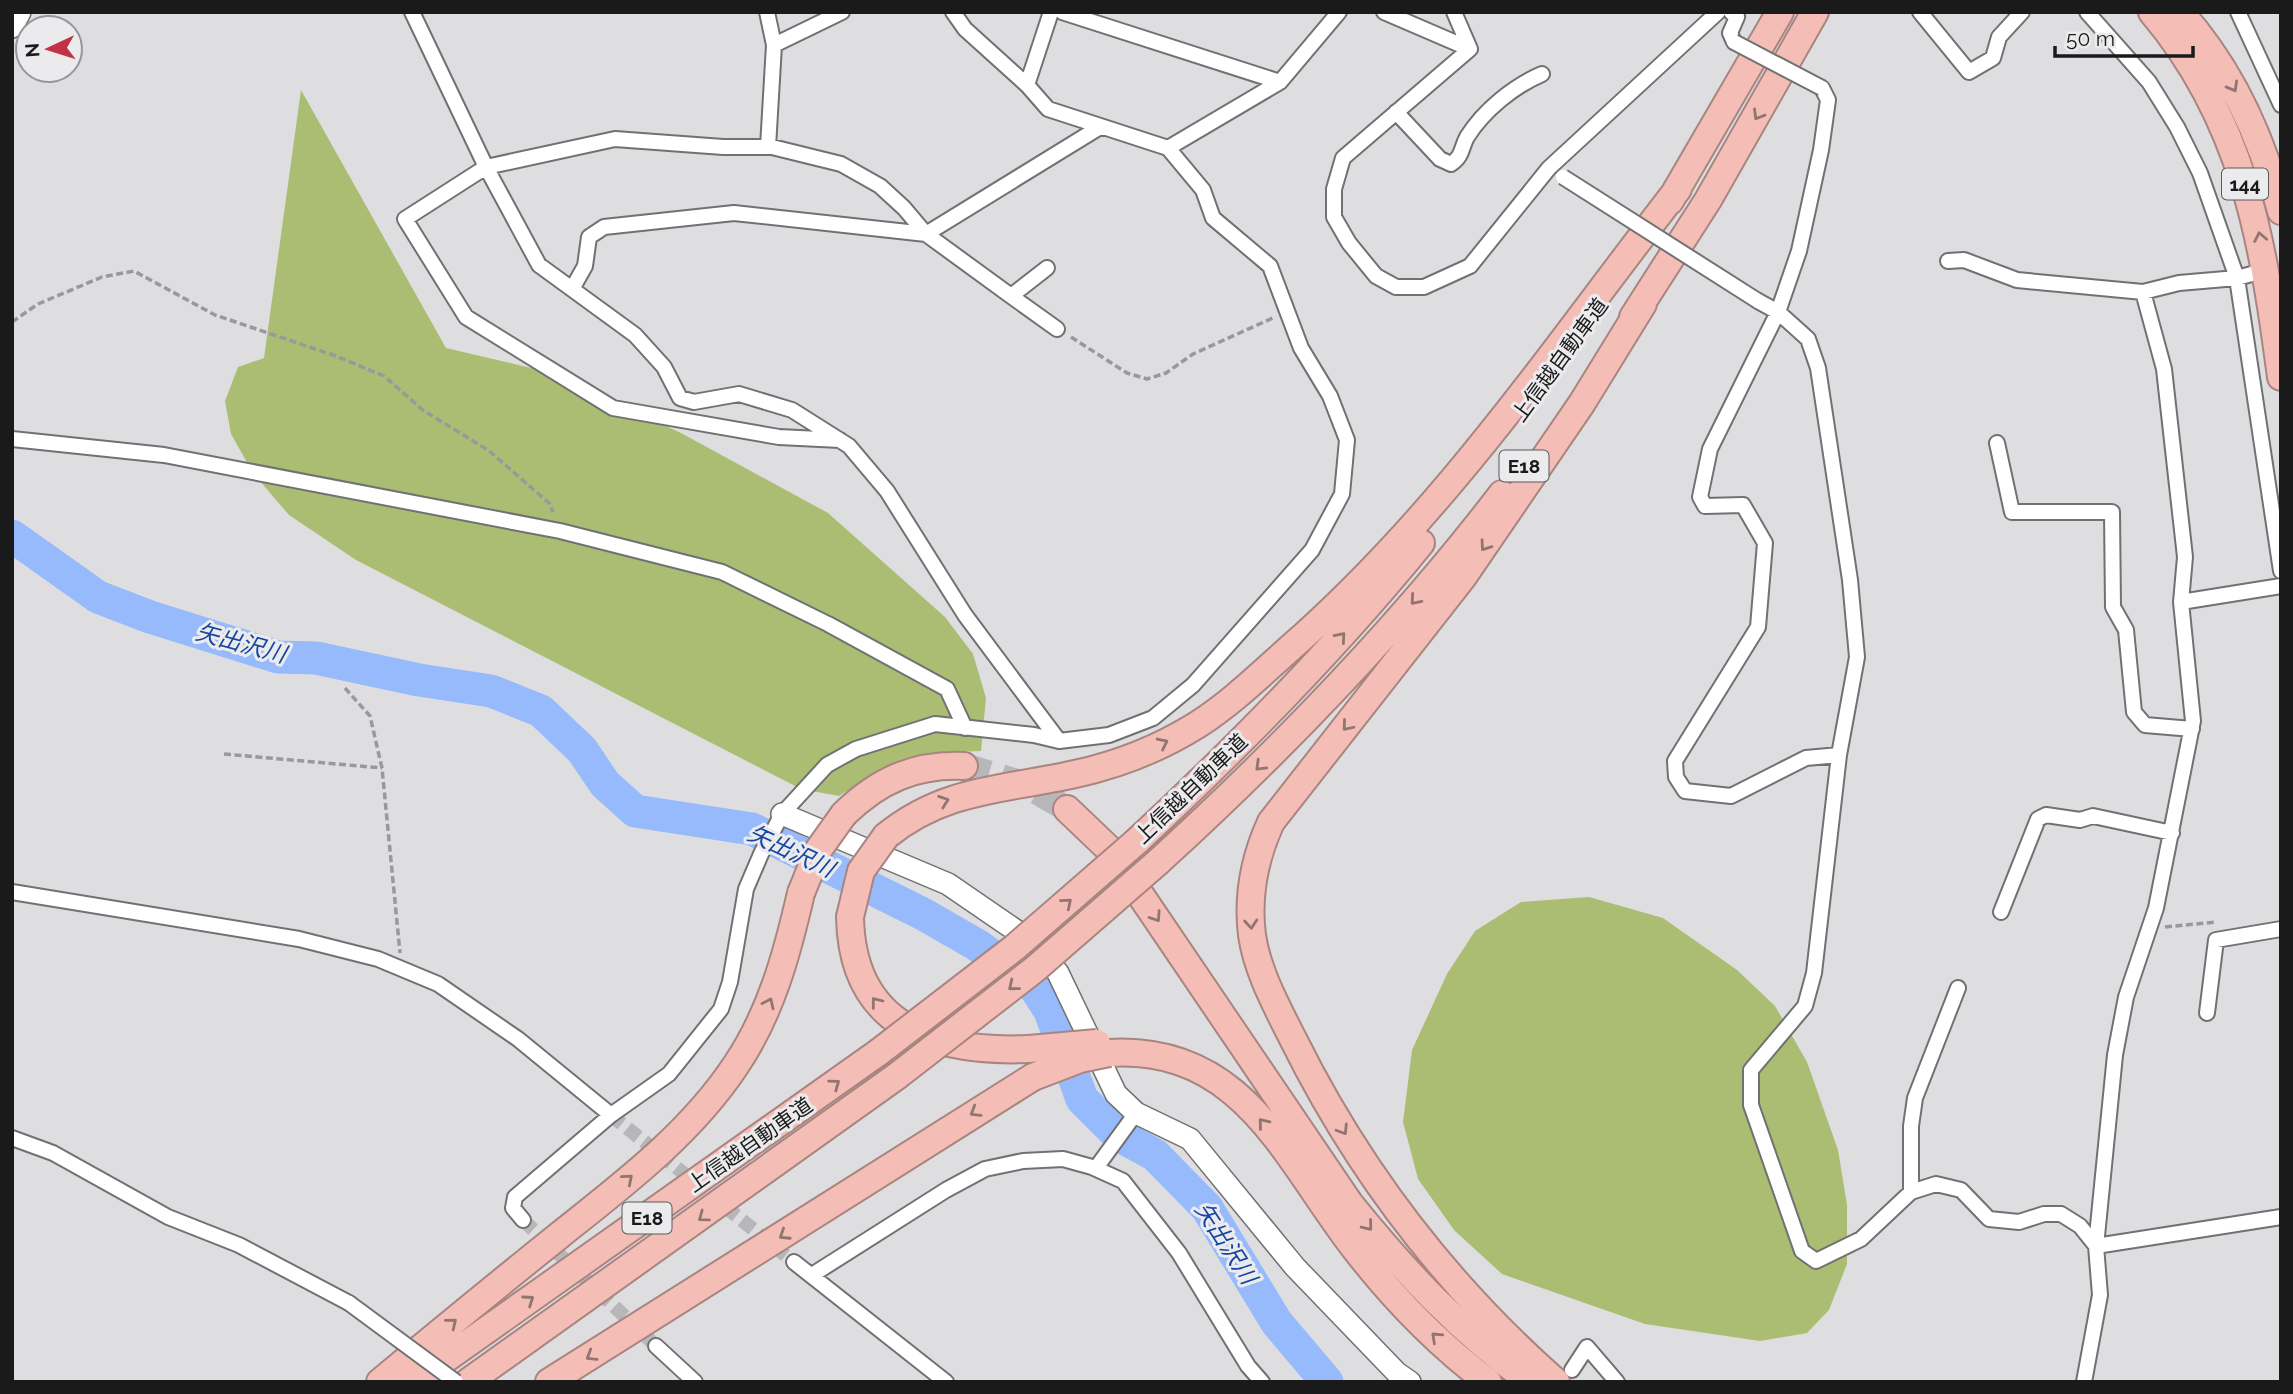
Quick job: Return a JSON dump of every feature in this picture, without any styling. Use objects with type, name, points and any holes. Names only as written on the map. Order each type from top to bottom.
[{"type":"highway","name":"上信越自動車道","points":[[413,1382],[772,1131],[1014,948],[1137,841],[1265,719],[1391,581],[1537,394],[1678,189],[1780,12]]},
{"type":"highway","name":"上信越自動車道","points":[[468,1382],[897,1076],[1035,969],[1158,862],[1287,740],[1408,608],[1508,485],[1643,304],[1764,105],[1815,12]]},
{"type":"highway","name":"144","points":[[2152,12],[2180,48],[2219,117],[2246,188],[2266,270],[2281,377]]},
{"type":"highway","name":"144","points":[[2180,12],[2221,66],[2242,103],[2259,141],[2281,211]]},
{"type":"highway","points":[[1488,1382],[1395,1297],[1322,1206],[1255,1112],[1209,1073],[1183,1057],[1157,1048],[983,1050],[956,1046],[904,1028],[885,1013],[869,993],[858,969],[850,940],[850,917],[862,871],[886,836],[923,809],[946,799],[1075,774],[1137,755],[1198,724],[1228,702],[1314,627],[1405,538],[1479,453],[1678,189]]},
{"type":"highway","points":[[1564,1376],[1526,1355],[1439,1264],[1399,1214],[1332,1112],[1277,1008],[1262,969],[1253,938],[1251,881],[1258,850],[1270,822],[1464,577],[1582,403],[1643,304]]},
{"type":"highway","points":[[380,1382],[612,1193],[690,1123],[714,1096],[757,1028],[776,987],[802,893],[819,849],[844,814],[862,797],[908,771],[937,765],[964,766]]},
{"type":"highway","points":[[1067,808],[1110,850],[1350,1204],[1387,1249],[1461,1326],[1531,1382]]},
{"type":"highway","points":[[549,1382],[1033,1077],[1107,1048]]},
{"type":"street","points":[[12,27],[20,12]]},
{"type":"street","points":[[412,12],[486,167],[539,265],[635,334],[664,367],[680,398],[694,402],[739,394],[792,410],[849,446],[887,491],[965,615],[1059,741]]},
{"type":"street","points":[[767,12],[774,44],[768,147]]},
{"type":"street","points":[[774,44],[842,12]]},
{"type":"street","points":[[523,1220],[513,1208],[515,1198],[611,1115],[669,1074],[722,1009],[730,982],[746,889],[761,854],[778,821],[827,765],[856,749],[934,724],[1034,735],[1059,741],[1109,735],[1153,718],[1193,685],[1312,550],[1342,494],[1347,440],[1330,396],[1301,348],[1270,266],[1213,218],[1203,190],[1168,148],[1048,109],[1027,85],[964,29],[953,12]]},
{"type":"street","points":[[1027,85],[1051,12]]},
{"type":"street","points":[[1062,12],[1280,82]]},
{"type":"street","points":[[1168,148],[1280,82],[1339,12]]},
{"type":"street","points":[[1384,12],[1469,49]]},
{"type":"street","points":[[1454,12],[1469,49]]},
{"type":"street","points":[[1469,49],[1343,158],[1334,189],[1334,217],[1349,243],[1376,276],[1396,287],[1424,287],[1470,266],[1549,168],[1718,12]]},
{"type":"street","points":[[1731,12],[1737,17],[1730,33],[1734,42],[1822,88],[1828,100],[1821,150],[1799,251],[1778,313],[1710,449],[1700,496],[1706,506],[1743,505],[1766,543],[1758,626],[1675,761],[1676,777],[1685,791],[1731,796],[1806,758],[1839,755]]},
{"type":"street","points":[[1920,12],[1969,72],[1993,58],[1999,37],[2022,12]]},
{"type":"street","points":[[2087,12],[2150,82],[2177,127],[2200,173],[2237,278],[2281,571]]},
{"type":"street","points":[[2238,12],[2281,105]]},
{"type":"street","points":[[1396,112],[1440,159],[1451,164],[1460,158],[1466,138],[1483,118],[1522,83],[1542,74]]},
{"type":"street","points":[[572,289],[585,266],[589,237],[604,227],[734,213],[926,234],[1100,127]]},
{"type":"street","points":[[840,440],[779,437],[613,408],[466,317],[405,219],[486,167],[615,139],[723,147],[768,147],[841,164],[880,186],[904,208],[926,234],[1057,329]]},
{"type":"street","points":[[1549,168],[1778,313],[1808,339],[1818,368],[1850,580],[1857,657],[1839,755],[1814,973],[1805,1006],[1751,1070],[1751,1105],[1802,1251],[1816,1261],[1861,1239],[1911,1192],[1936,1184],[1961,1190],[1989,1219],[2020,1222],[2044,1214],[2062,1214],[2080,1226],[2096,1246]]},
{"type":"street","points":[[1948,261],[1964,260],[2017,279],[2143,292],[2179,284],[2237,278],[2266,270]]},
{"type":"street","points":[[1011,296],[1047,268]]},
{"type":"street","points":[[2084,1382],[2099,1294],[2096,1246],[2115,1055],[2126,998],[2149,929],[2172,833],[2192,729],[2181,602],[2185,557],[2164,369],[2143,292]]},
{"type":"street","points":[[12,439],[164,455],[560,531],[722,572],[828,624],[947,689],[965,729]]},
{"type":"street","points":[[1997,443],[2012,512],[2112,512],[2113,607],[2126,630],[2134,712],[2145,725],[2192,729]]},
{"type":"street","points":[[2181,602],[2281,586]]},
{"type":"street","points":[[2001,912],[2038,819],[2046,815],[2080,820],[2093,816],[2172,833]]},
{"type":"street","points":[[778,821],[948,884],[1034,943],[1058,973],[1116,1094],[1133,1118],[1190,1139],[1295,1267],[1397,1373],[1410,1382]]},
{"type":"street","points":[[12,892],[299,939],[402,969],[449,992],[517,1039],[611,1115]]},
{"type":"street","points":[[2207,1013],[2216,940],[2281,929]]},
{"type":"street","points":[[1911,1192],[1911,1126],[1915,1098],[1958,988]]},
{"type":"street","points":[[1099,1164],[1133,1118]]},
{"type":"street","points":[[12,1138],[53,1153],[167,1217],[239,1245],[349,1303],[456,1382]]},
{"type":"street","points":[[812,1275],[946,1190],[985,1169],[1023,1161],[1063,1159],[1099,1164],[1123,1181],[1179,1252],[1248,1366],[1262,1382]]},
{"type":"street","points":[[2096,1246],[2281,1217]]},
{"type":"street","points":[[794,1262],[946,1382]]},
{"type":"street","points":[[656,1346],[695,1382]]},
{"type":"street","points":[[1564,1376],[1587,1347],[1617,1382]]},
{"type":"path","points":[[12,322],[38,304],[102,277],[134,271],[215,315],[336,356],[384,376],[424,411],[488,450],[529,485],[549,503],[560,531]]},
{"type":"path","points":[[1057,329],[1127,373],[1147,379],[1166,373],[1193,354],[1286,312]]},
{"type":"path","points":[[345,688],[370,716],[382,768],[402,969]]},
{"type":"path","points":[[224,754],[382,768]]},
{"type":"path","points":[[2149,929],[2222,921]]},
{"type":"green space","points":[[301,90],[446,348],[552,373],[681,433],[828,513],[945,617],[973,654],[986,698],[981,751],[939,754],[906,761],[875,774],[839,796],[801,789],[356,560],[289,515],[253,473],[231,434],[225,401],[238,367],[264,358]]},
{"type":"green space","points":[[1589,897],[1663,918],[1737,970],[1775,1006],[1807,1062],[1838,1150],[1847,1205],[1847,1264],[1829,1310],[1807,1333],[1760,1341],[1645,1324],[1502,1274],[1454,1230],[1418,1179],[1403,1122],[1412,1050],[1447,974],[1475,931],[1521,902]]},
{"type":"waterway","name":"矢出沢川","points":[[12,536],[98,597],[150,617],[278,657],[316,658],[419,680],[491,691],[541,711],[582,750],[605,784],[635,811],[752,829],[923,914],[977,945],[1034,986],[1050,1011],[1082,1099],[1118,1135],[1155,1155],[1207,1208],[1277,1323],[1327,1382]]},
{"type":"tunnel","points":[[964,766],[1024,784],[1067,809]]},
{"type":"tunnel","points":[[611,1115],[794,1262]]},
{"type":"tunnel","points":[[523,1220],[656,1346]]}]
